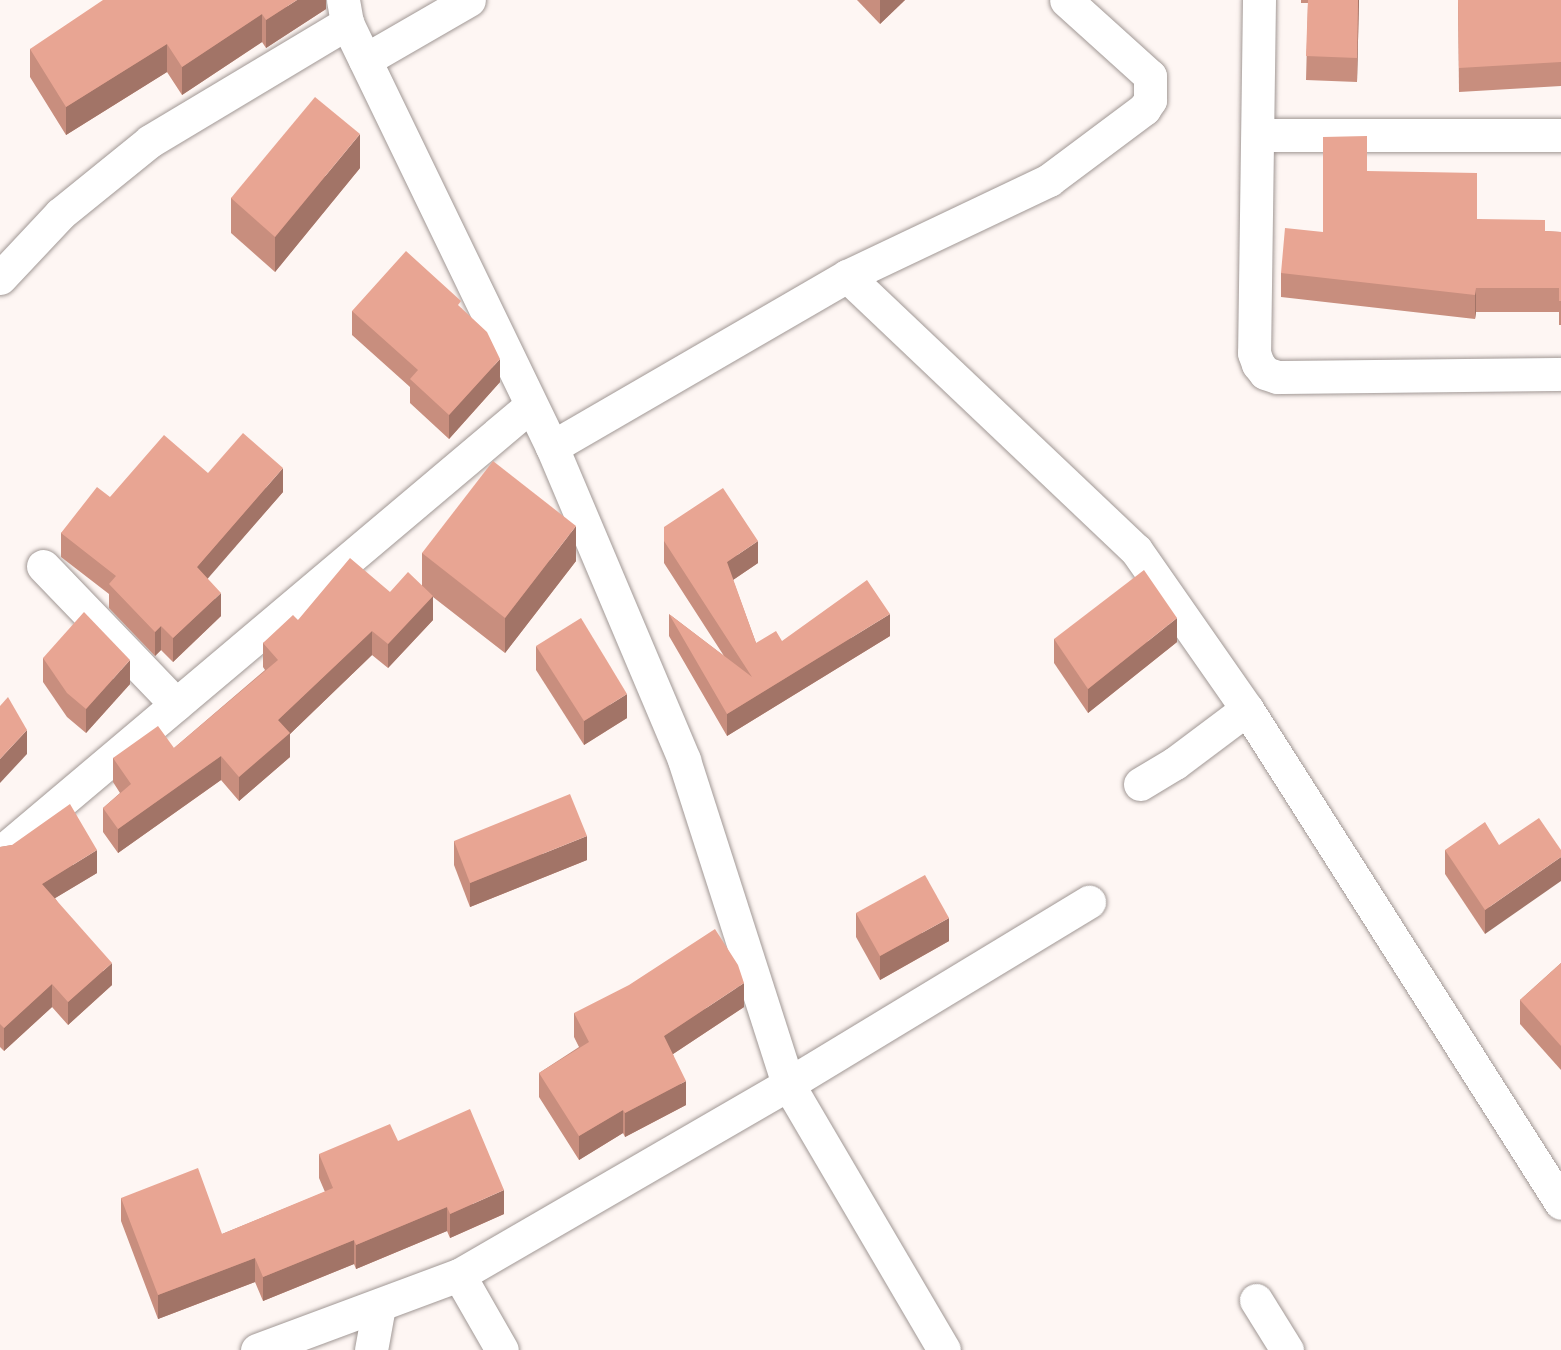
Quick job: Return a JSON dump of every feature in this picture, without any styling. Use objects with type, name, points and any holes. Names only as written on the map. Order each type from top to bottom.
[{"type":"street","points":[[365,60],[469,0]]},
{"type":"street","points":[[552,447],[847,276],[1049,180],[1143,109],[1150,100],[1150,76],[1066,0]]},
{"type":"street","points":[[1259,0],[1259,135],[1254,353],[1265,373],[1277,377],[1561,374]]},
{"type":"street","points":[[0,279],[60,214],[150,141],[345,12],[365,60],[530,406],[552,447],[684,760],[789,1084],[944,1350]]},
{"type":"street","points":[[1259,135],[1561,135]]},
{"type":"street","points":[[847,276],[1136,550],[1247,709],[1561,1203]]},
{"type":"street","points":[[0,853],[530,406]]},
{"type":"street","points":[[43,566],[176,704]]},
{"type":"street","points":[[1140,784],[1175,763],[1247,709]]},
{"type":"street","points":[[257,1350],[459,1275],[789,1084],[1089,902]]},
{"type":"street","points":[[459,1275],[502,1350]]},
{"type":"street","points":[[1256,1300],[1287,1350]]},
{"type":"street","points":[[371,1350],[379,1306]]},
{"type":"building","points":[[103,0],[297,0],[266,20],[262,14],[182,67],[167,44],[66,107],[30,49]]},
{"type":"building","points":[[1308,0],[1358,0],[1357,58],[1306,56]]},
{"type":"building","points":[[1458,0],[1561,0],[1561,62],[1459,68]]},
{"type":"building","points":[[315,97],[360,134],[275,237],[231,198]]},
{"type":"building","points":[[1367,136],[1367,171],[1477,173],[1477,219],[1545,220],[1545,231],[1561,232],[1561,301],[1559,301],[1559,288],[1476,288],[1475,295],[1281,273],[1285,228],[1323,232],[1323,137]]},
{"type":"building","points":[[406,251],[461,301],[458,305],[487,332],[500,359],[449,415],[410,379],[418,370],[352,311]]},
{"type":"building","points":[[243,433],[283,468],[197,567],[221,593],[173,638],[161,626],[155,632],[109,584],[116,576],[61,533],[97,487],[110,497],[164,435],[208,473]]},
{"type":"building","points":[[493,461],[576,526],[505,618],[422,553]]},
{"type":"building","points":[[723,488],[758,541],[727,562],[756,643],[776,631],[782,641],[867,580],[890,614],[727,714],[669,614],[752,677],[664,541],[664,527]]},
{"type":"building","points":[[350,558],[390,592],[408,572],[433,596],[388,644],[372,631],[278,720],[290,733],[239,777],[221,756],[118,829],[103,808],[131,784],[113,758],[158,726],[174,748],[278,660],[263,643],[293,615],[298,620]]},
{"type":"building","points":[[1144,570],[1177,618],[1088,689],[1054,639]]},
{"type":"building","points":[[84,612],[130,660],[86,709],[67,693],[43,658]]},
{"type":"building","points":[[581,618],[627,694],[584,721],[536,646]]},
{"type":"building","points":[[8,697],[27,730],[0,759],[0,706]]},
{"type":"building","points":[[570,794],[587,836],[470,883],[454,841]]},
{"type":"building","points":[[70,804],[97,850],[42,884],[112,963],[68,1002],[52,984],[4,1028],[0,1024],[0,847],[12,845]]},
{"type":"building","points":[[1539,818],[1561,850],[1561,857],[1485,910],[1445,850],[1485,822],[1499,845]]},
{"type":"building","points":[[925,875],[949,918],[880,956],[856,913]]},
{"type":"building","points":[[715,929],[738,965],[744,983],[664,1036],[686,1081],[625,1113],[623,1110],[579,1136],[539,1073],[589,1042],[574,1013],[629,985]]},
{"type":"building","points":[[1561,963],[1561,1046],[1520,1000]]},
{"type":"building","points":[[470,1109],[504,1190],[450,1214],[447,1207],[356,1245],[354,1240],[263,1277],[255,1258],[158,1295],[121,1198],[198,1168],[222,1234],[333,1188],[319,1154],[390,1124],[398,1141]]}]
